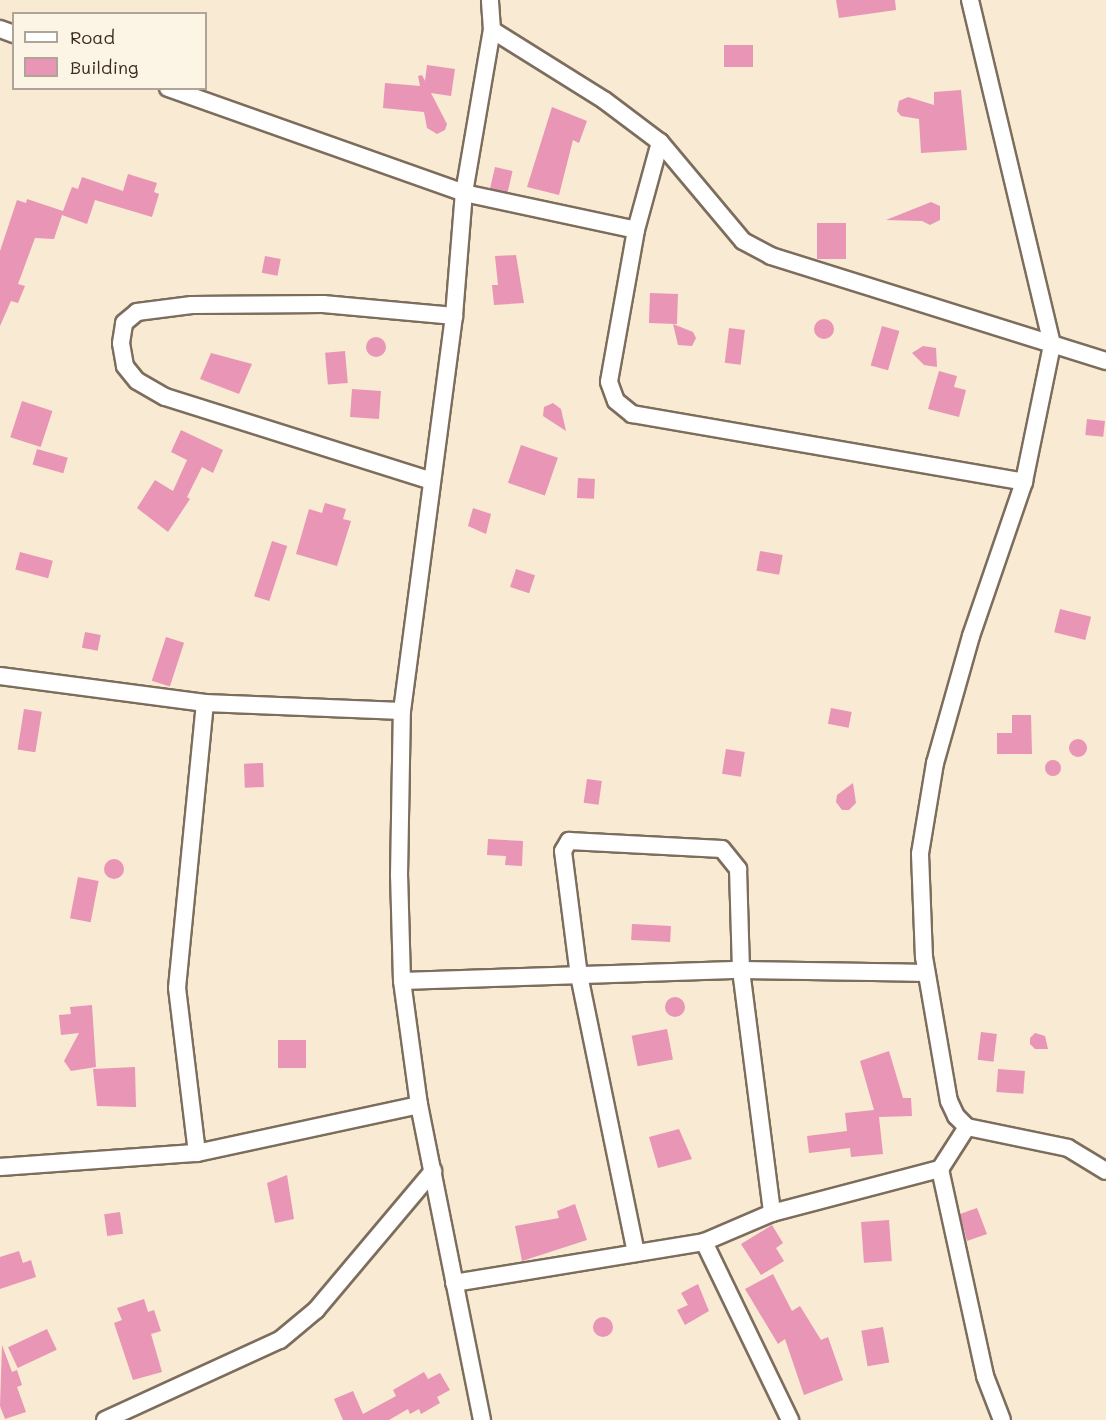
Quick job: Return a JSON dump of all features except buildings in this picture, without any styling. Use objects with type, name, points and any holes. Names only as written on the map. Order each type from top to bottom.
[{"type":"street","points":[[482,1420],[419,1105],[402,981],[402,711],[454,316],[464,193],[492,30],[490,0]]},
{"type":"street","points":[[970,0],[1052,345],[1024,482],[971,636],[936,763],[920,854],[920,915],[926,973],[949,1101],[967,1127],[1068,1148],[1106,1171]]},
{"type":"street","points":[[492,30],[604,100],[660,142],[742,241],[771,256],[1106,360]]},
{"type":"street","points":[[174,90],[464,193],[636,230]]},
{"type":"street","points":[[660,142],[636,230],[609,382],[616,401],[632,414],[1024,482]]},
{"type":"street","points":[[432,482],[165,397],[137,381],[125,366],[121,343],[124,323],[137,312],[192,305],[323,304],[454,316]]},
{"type":"street","points":[[0,676],[205,703],[402,711]]},
{"type":"street","points":[[196,1153],[177,988],[205,703]]},
{"type":"street","points":[[636,1253],[579,976],[563,851],[569,841],[722,849],[730,855],[738,869],[741,970],[772,1213]]},
{"type":"street","points":[[402,981],[741,970],[926,973]]},
{"type":"street","points":[[0,1167],[196,1153],[419,1105]]},
{"type":"street","points":[[454,1283],[704,1242],[772,1213],[940,1169],[967,1127]]},
{"type":"street","points":[[940,1169],[985,1376],[1002,1420]]},
{"type":"street","points":[[105,1420],[280,1340],[316,1310],[433,1171]]},
{"type":"street","points":[[704,1242],[790,1420]]}]
